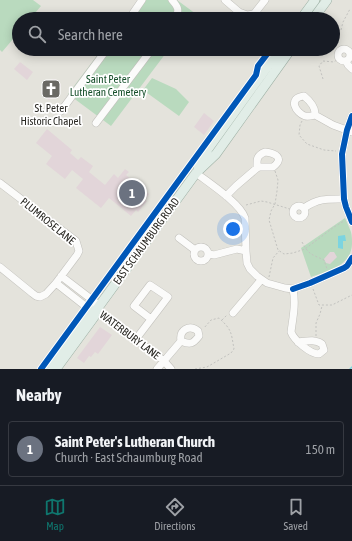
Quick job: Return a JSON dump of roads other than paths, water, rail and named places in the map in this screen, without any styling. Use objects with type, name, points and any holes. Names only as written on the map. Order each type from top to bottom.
[{"type":"main road","points":[[307,12],[316,0]]},
{"type":"main road","points":[[318,12],[327,0]]},
{"type":"main road","name":"EAST SCHAUMBURG ROAD","points":[[196,173],[205,153],[275,56]]},
{"type":"main road","name":"EAST SCHAUMBURG ROAD","points":[[56,369],[94,317],[97,309],[196,173],[216,154],[286,56]]},
{"type":"main road","name":"EAST SCHAUMBURG ROAD","points":[[47,369],[87,314],[97,309]]},
{"type":"street","points":[[134,12],[142,0]]},
{"type":"street","points":[[172,0],[177,6],[178,12]]},
{"type":"street","points":[[225,0],[239,12]]},
{"type":"street","points":[[256,12],[265,0]]},
{"type":"street","points":[[62,111],[102,56]]},
{"type":"street","points":[[96,123],[147,56]]},
{"type":"street","points":[[342,60],[352,69]]},
{"type":"street","points":[[315,115],[314,108],[304,96],[296,99],[294,103],[295,106],[302,115],[315,115],[333,125],[349,131]]},
{"type":"street","points":[[351,220],[344,199],[342,154],[352,116]]},
{"type":"street","points":[[226,196],[257,168],[273,167],[277,165],[279,160],[278,157],[273,153],[265,152],[260,154],[257,158],[257,168]]},
{"type":"street","points":[[196,173],[226,196],[243,213],[247,263],[250,269],[264,282],[293,289],[344,268],[350,268],[352,258]]},
{"type":"street","name":"PLUMROSE LANE","points":[[0,183],[76,241],[79,251],[56,283],[40,298],[0,267]]},
{"type":"street","points":[[304,208],[313,202],[344,199]]},
{"type":"street","points":[[297,206],[304,208],[306,212],[304,218],[300,219],[293,215],[293,210],[297,206]]},
{"type":"street","points":[[179,238],[196,250]]},
{"type":"street","points":[[199,247],[204,247],[209,254],[203,261],[196,259],[194,254],[199,247]]},
{"type":"street","points":[[209,254],[214,255],[237,249],[246,251]]},
{"type":"street","name":"WATERBURY LANE","points":[[61,276],[95,302],[97,309],[164,361],[171,369]]},
{"type":"street","points":[[233,313],[264,282]]},
{"type":"street","name":"WATERBURY LANE","points":[[56,283],[89,309],[97,309]]},
{"type":"street","points":[[136,340],[168,297],[150,285],[134,306],[151,319]]},
{"type":"street","points":[[293,289],[295,302],[291,332],[292,336],[298,342],[314,354],[319,354],[324,350],[324,347],[320,342],[298,342]]},
{"type":"street","points":[[164,361],[181,341],[180,337],[187,328],[194,328],[198,331],[198,336],[192,343],[189,344],[181,341]]},
{"type":"street","name":"WATERBURY LANE","points":[[157,369],[164,361]]},
{"type":"water","points":[[345,235],[346,241],[343,241],[343,249],[338,248],[338,236]]},
{"type":"place","name":"St. Peter Historic Chapel","points":[[51,89]]},
{"type":"place","name":"Saint Peter's Lutheran Church","points":[[132,193]]},
{"type":"park label","name":"Saint Peter Lutheran Cemetery","points":[[108,85]]}]
